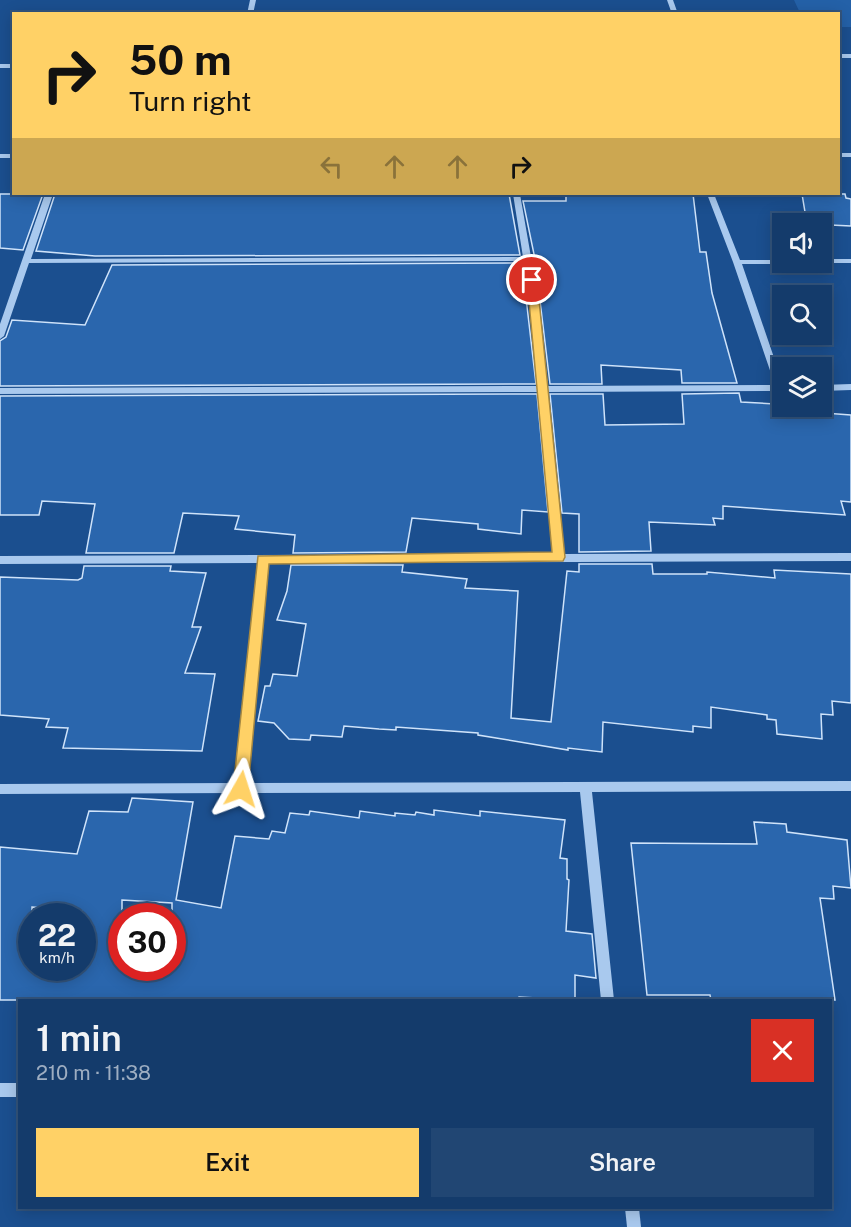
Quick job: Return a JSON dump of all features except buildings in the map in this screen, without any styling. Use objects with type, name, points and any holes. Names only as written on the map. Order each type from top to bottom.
[{"type":"street","points":[[0,336],[48,195]]},
{"type":"street","points":[[518,195],[529,259],[544,389],[559,557]]},
{"type":"street","points":[[711,195],[772,362]]},
{"type":"street","points":[[26,261],[529,259]]},
{"type":"street","points":[[832,261],[851,261]]},
{"type":"street","points":[[737,262],[772,262]]},
{"type":"street","points":[[832,388],[851,387]]},
{"type":"street","points":[[0,391],[772,388]]},
{"type":"street","points":[[0,560],[851,557]]},
{"type":"street","points":[[241,789],[262,559]]},
{"type":"street","points":[[585,786],[608,999]]},
{"type":"street","points":[[0,789],[851,786]]},
{"type":"street","points":[[0,1090],[18,1090]]},
{"type":"street","points":[[632,1209],[634,1227]]},
{"type":"shaded area","points":[[794,0],[851,0],[851,27],[840,27],[840,12],[800,12]]},
{"type":"route","points":[[241,789],[262,559],[559,557],[532,280]]}]
